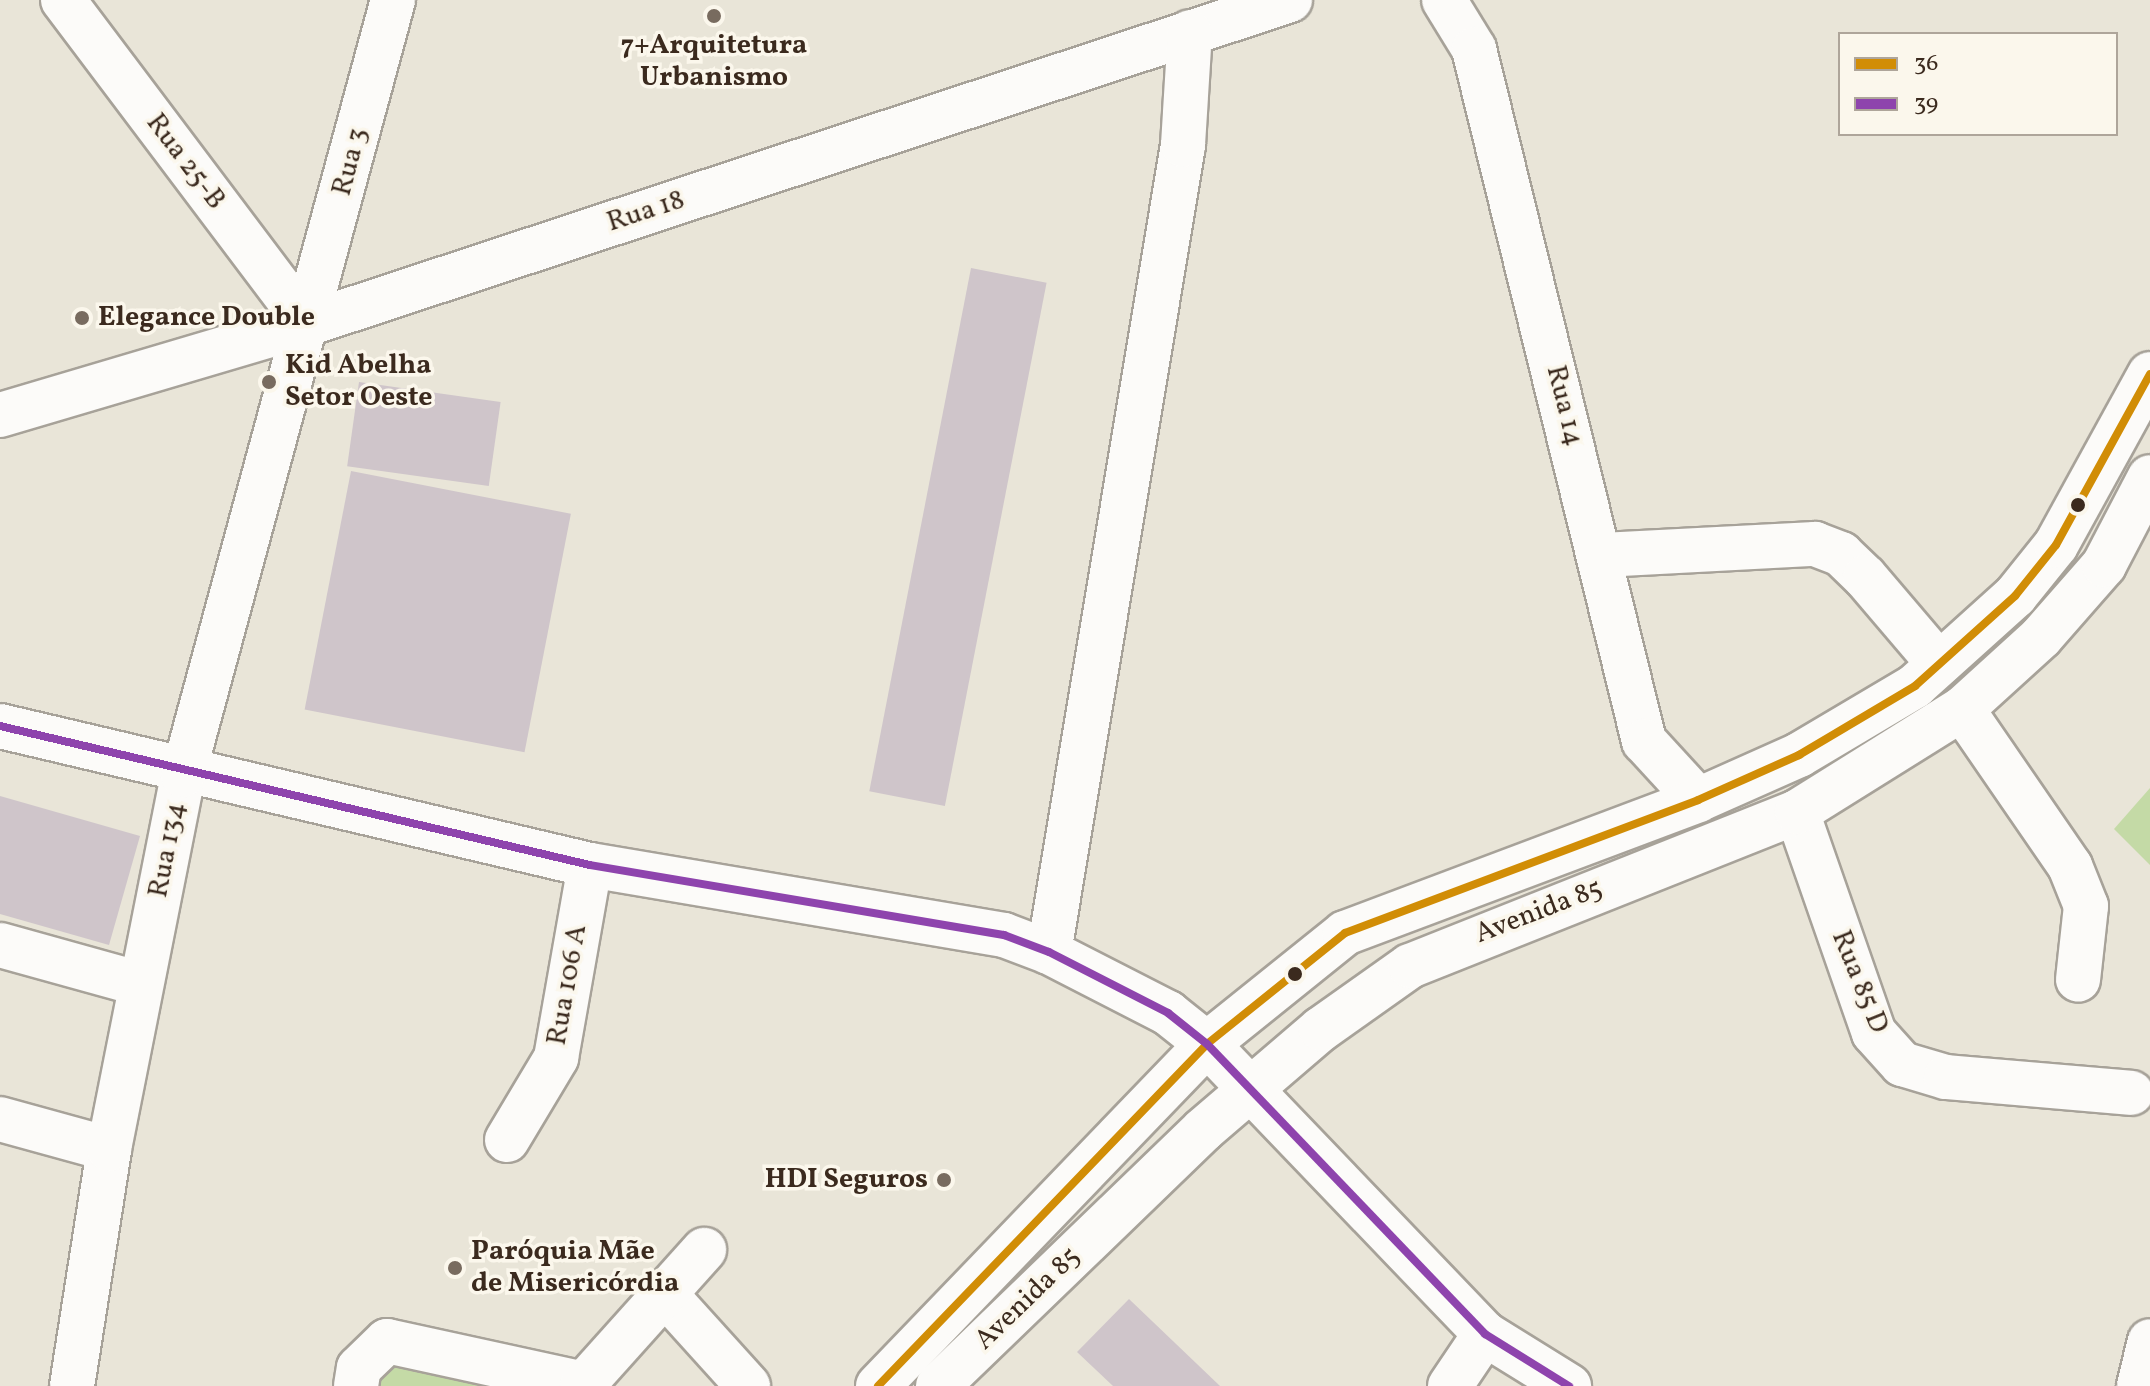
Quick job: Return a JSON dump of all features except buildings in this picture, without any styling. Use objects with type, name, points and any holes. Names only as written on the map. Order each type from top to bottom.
[{"type":"street","name":"Rua 25-B","points":[[63,0],[307,324]]},
{"type":"street","name":"Rua 3","points":[[307,324],[393,0]]},
{"type":"street","name":"Rua 18","points":[[0,415],[307,324],[1290,0]]},
{"type":"street","name":"Rua 14","points":[[1444,0],[1474,49],[1602,555],[1644,741],[1698,800]]},
{"type":"street","points":[[1474,49],[1482,0]]},
{"type":"street","points":[[1049,952],[1183,145],[1190,32]]},
{"type":"street","name":"Rua 134","points":[[72,1386],[109,1149],[183,775],[307,324]]},
{"type":"street","name":"Avenida 85","points":[[878,1386],[1207,1044],[1345,933],[1698,800],[1799,755],[1939,664],[2015,596],[2056,545],[2150,374]]},
{"type":"street","name":"Avenida 85","points":[[943,1383],[1250,1092],[1321,1029],[1410,966],[1797,812],[1962,709],[2041,637],[2104,565],[2150,477]]},
{"type":"street","points":[[1602,555],[1815,544],[1857,569],[1939,664]]},
{"type":"street","points":[[1962,709],[2070,866],[2086,906],[2078,980]]},
{"type":"street","points":[[0,726],[183,775],[590,865],[1004,935],[1049,952],[1168,1013],[1207,1044],[1485,1334],[1569,1386]]},
{"type":"street","name":"Rua 85 D","points":[[1797,812],[1874,1033],[1902,1064],[1946,1077],[2131,1093]]},
{"type":"street","name":"Rua 106 A","points":[[507,1140],[556,1058],[590,865]]},
{"type":"street","points":[[0,945],[141,984]]},
{"type":"street","points":[[0,1119],[109,1149]]},
{"type":"street","points":[[356,1386],[359,1368],[387,1341],[584,1385],[704,1250]]},
{"type":"street","points":[[665,1294],[748,1386]]},
{"type":"street","points":[[1450,1386],[1485,1334]]},
{"type":"street","points":[[2139,1386],[2150,1341]]},
{"type":"street","points":[[853,1386],[875,1365],[922,1342]]},
{"type":"green space","points":[[2150,788],[2150,865],[2114,829]]},
{"type":"green space","points":[[390,1354],[508,1386],[368,1386]]},
{"type":"transit line","name":"36","points":[[878,1386],[1207,1044],[1345,933],[1698,800],[1799,755],[1915,686],[2015,596],[2056,545],[2150,374]]},
{"type":"transit line","name":"39","points":[[0,726],[590,865],[1004,935],[1049,952],[1168,1013],[1207,1044],[1485,1334],[1569,1386]]},
{"type":"place","name":"7+Arquitetura Urbanismo","points":[[714,16]]},
{"type":"place","name":"Elegance Double","points":[[82,318]]},
{"type":"place","name":"Kid Abelha Setor Oeste","points":[[269,382]]},
{"type":"place","name":"HDI Seguros","points":[[944,1180]]},
{"type":"place","name":"Paróquia Mãe de Misericórdia","points":[[455,1268]]}]
